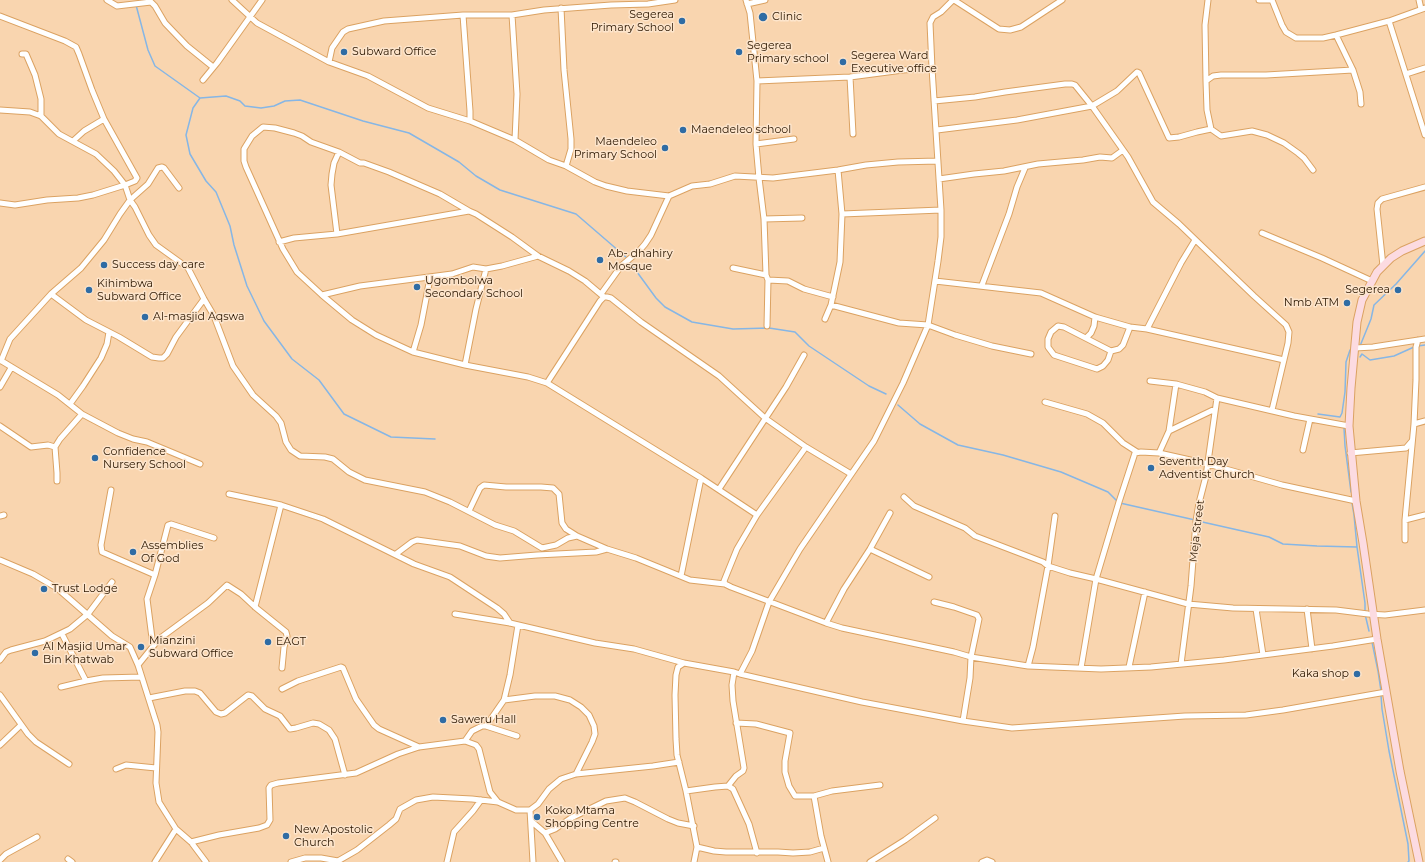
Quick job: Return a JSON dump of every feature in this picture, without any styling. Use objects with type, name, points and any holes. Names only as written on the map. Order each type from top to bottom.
[{"type":"main road","points":[[1419,862],[1400,771],[1377,639],[1356,501],[1348,426],[1354,348],[1362,300],[1372,281],[1391,258],[1402,251],[1425,241]]},
{"type":"street","points":[[106,0],[117,6],[151,2],[165,23],[187,46],[213,67]]},
{"type":"street","points":[[232,0],[257,23],[329,62],[368,76],[428,108],[470,121],[515,140],[549,160],[566,166],[595,182],[606,186],[669,196],[692,186],[710,184],[735,176],[774,178],[866,165],[898,162],[938,161]]},
{"type":"street","points":[[203,80],[262,0]]},
{"type":"street","points":[[329,62],[332,48],[343,32],[348,29],[384,21],[463,15],[512,15],[561,8],[648,4],[675,0]]},
{"type":"street","points":[[765,0],[746,2],[750,14],[757,81],[756,144],[764,219],[767,278],[767,326]]},
{"type":"street","points":[[740,674],[752,651],[769,602],[800,549],[874,441],[928,325],[941,237],[937,130],[930,23],[933,17],[954,0],[999,29],[1010,30],[1021,27],[1062,0]]},
{"type":"street","points":[[1208,0],[1205,33],[1206,81],[1207,110],[1211,130]]},
{"type":"street","points":[[1259,0],[1271,0],[1286,32],[1296,38],[1323,38],[1336,36],[1389,21],[1423,9],[1419,0]]},
{"type":"street","points":[[561,8],[564,70],[571,139],[571,149],[566,166]]},
{"type":"street","points":[[463,15],[470,121]]},
{"type":"street","points":[[512,15],[517,94],[515,140]]},
{"type":"street","points":[[0,16],[66,41],[76,47],[104,119],[137,178],[135,181],[99,194],[78,198],[47,200],[14,205],[0,203]]},
{"type":"street","points":[[1389,21],[1424,131]]},
{"type":"street","points":[[1336,36],[1353,70],[1360,92],[1361,104]]},
{"type":"street","points":[[22,54],[26,54],[35,75],[41,99],[40,116]]},
{"type":"street","points":[[757,81],[850,77],[932,68]]},
{"type":"street","points":[[1406,74],[1425,68]]},
{"type":"street","points":[[1206,81],[1213,76],[1221,74],[1266,75],[1353,70]]},
{"type":"street","points":[[937,130],[1017,120],[1092,106],[1117,91],[1137,72],[1139,73],[1169,138],[1211,130],[1221,136],[1252,131],[1267,135],[1284,143],[1304,158],[1313,170]]},
{"type":"street","points":[[850,77],[853,134]]},
{"type":"street","points":[[934,100],[975,97],[1004,92],[1072,84],[1075,85],[1092,106],[1123,150],[1142,180],[1153,202],[1286,325],[1289,336],[1272,410]]},
{"type":"street","points":[[0,110],[30,112],[40,116],[59,134],[88,149],[103,160],[125,185],[130,200],[156,245],[188,268],[214,316],[233,366],[253,394],[276,416],[281,423],[286,442],[291,450],[300,456],[325,457],[333,459],[360,479],[425,492],[450,502],[495,525],[514,531],[542,548],[556,545],[568,538],[577,536]]},
{"type":"street","points":[[73,141],[79,134],[104,119]]},
{"type":"street","points":[[757,515],[701,478],[547,383],[521,375],[465,365],[412,352],[376,335],[352,320],[297,272],[279,242],[244,161],[244,149],[247,143],[256,132],[263,127],[294,133],[311,142],[339,152],[360,163],[389,172],[440,194],[469,212],[476,214],[538,256],[586,281],[602,296],[611,298],[641,322],[719,376],[765,418],[806,447],[852,474]]},
{"type":"street","points":[[756,144],[794,139]]},
{"type":"street","points":[[939,179],[974,174],[1004,172],[1038,164],[1100,157],[1112,158],[1123,150]]},
{"type":"street","points":[[337,234],[331,179],[334,163],[339,152]]},
{"type":"street","points":[[179,188],[164,168],[160,167],[148,184],[130,200],[104,240],[81,268],[52,294],[10,339],[1,361],[58,395],[82,414],[126,437],[147,442],[200,464]]},
{"type":"street","points":[[982,286],[1025,168]]},
{"type":"street","points":[[825,319],[831,305],[840,262],[842,214],[838,170]]},
{"type":"street","points":[[1383,266],[1377,210],[1378,203],[1382,199],[1425,187]]},
{"type":"street","points":[[547,383],[621,266],[639,251],[651,235],[669,196]]},
{"type":"street","points":[[842,214],[941,210]]},
{"type":"street","points":[[279,242],[294,238],[337,234],[469,212]]},
{"type":"street","points":[[764,219],[802,218]]},
{"type":"street","points":[[1262,233],[1372,281]]},
{"type":"street","points":[[1147,328],[1195,240]]},
{"type":"street","points":[[322,295],[360,286],[452,274],[473,267],[486,269],[516,263],[538,256]]},
{"type":"street","points":[[733,268],[767,278],[788,281],[804,289],[833,297]]},
{"type":"street","points":[[465,365],[486,269]]},
{"type":"street","points":[[412,352],[421,325],[430,278]]},
{"type":"street","points":[[935,281],[1041,293],[1095,317],[1130,327],[1147,328],[1284,360]]},
{"type":"street","points":[[52,294],[86,320],[152,357],[163,358],[167,354],[176,337],[204,299]]},
{"type":"street","points":[[831,305],[899,323],[928,325],[992,346],[1031,354]]},
{"type":"street","points":[[1086,338],[1091,333],[1094,326],[1095,317]]},
{"type":"street","points":[[1111,351],[1108,360],[1103,366],[1097,369],[1054,355],[1048,347],[1048,340],[1052,332],[1058,326],[1064,327],[1111,351],[1119,349],[1123,345],[1130,327]]},
{"type":"street","points":[[70,404],[101,358],[107,344],[109,332]]},
{"type":"street","points":[[1354,348],[1373,347],[1425,339]]},
{"type":"street","points":[[1405,540],[1405,520],[1413,441],[1416,347],[1418,340]]},
{"type":"street","points":[[718,489],[786,387],[804,355]]},
{"type":"street","points":[[0,387],[11,368]]},
{"type":"street","points":[[1150,381],[1176,384],[1205,392],[1217,398],[1348,426]]},
{"type":"street","points":[[1159,454],[1169,431],[1176,384]]},
{"type":"street","name":"Meja Street","points":[[1181,664],[1191,586],[1196,521],[1208,464],[1217,398]]},
{"type":"street","points":[[1045,402],[1087,414],[1103,423],[1136,452],[1159,454],[1208,464],[1282,485],[1356,501]]},
{"type":"street","points":[[1169,431],[1215,409]]},
{"type":"street","points":[[56,482],[57,473],[55,447],[82,414]]},
{"type":"street","points":[[1303,450],[1310,419]]},
{"type":"street","points":[[1414,424],[1425,421]]},
{"type":"street","points":[[0,426],[30,448],[48,445],[55,447]]},
{"type":"street","points":[[1350,453],[1406,448],[1413,441]]},
{"type":"street","points":[[725,584],[724,581],[735,554],[757,515],[806,447]]},
{"type":"street","points":[[1081,668],[1096,579],[1133,456],[1136,452]]},
{"type":"street","points":[[681,576],[701,478]]},
{"type":"street","points":[[469,512],[480,488],[484,485],[553,488],[559,494],[562,523],[566,529],[577,536],[607,549],[636,558],[690,580],[725,584],[769,602],[842,628],[971,657],[1028,666],[1101,669],[1181,664],[1312,649],[1377,639]]},
{"type":"street","points":[[111,490],[101,550],[104,553],[155,575]]},
{"type":"street","points":[[228,494],[282,504],[323,520],[414,564],[450,577],[498,608],[510,624]]},
{"type":"street","points":[[904,497],[914,506],[965,528],[975,536],[1043,562],[1048,566],[1188,604],[1256,609],[1336,610],[1385,615],[1425,610]]},
{"type":"street","points":[[255,607],[282,504]]},
{"type":"street","points":[[826,623],[844,589],[870,549],[890,513]]},
{"type":"street","points":[[1405,520],[1425,515]]},
{"type":"street","points":[[1028,666],[1048,566],[1055,516]]},
{"type":"street","points":[[153,646],[147,604],[148,595],[169,524],[214,538]]},
{"type":"street","points":[[396,554],[417,540],[460,546],[486,556],[500,558],[598,552],[607,549]]},
{"type":"street","points":[[870,549],[929,578]]},
{"type":"street","points":[[0,560],[33,574],[57,588],[112,636],[130,647],[138,665],[156,717],[158,732],[156,783],[159,802],[176,829],[192,842],[206,862]]},
{"type":"street","points":[[0,660],[3,655],[11,650],[45,641],[70,629],[88,614],[112,582]]},
{"type":"street","points":[[138,665],[159,639],[170,629],[208,603],[227,585],[241,594],[286,632],[282,668]]},
{"type":"street","points":[[1129,667],[1144,592]]},
{"type":"street","points":[[934,602],[954,607],[978,616],[979,623],[971,657],[970,678],[963,721]]},
{"type":"street","points":[[1256,609],[1263,654]]},
{"type":"street","points":[[1307,609],[1312,649]]},
{"type":"street","points":[[455,614],[518,625],[595,643],[634,649],[684,663],[734,672],[862,702],[1005,728],[1185,716],[1237,715],[1283,710],[1386,692]]},
{"type":"street","points":[[486,726],[504,700],[510,675],[518,625]]},
{"type":"street","points":[[62,634],[86,681]]},
{"type":"street","points":[[684,663],[678,667],[676,678],[676,739],[679,762],[694,826],[697,847],[694,862]]},
{"type":"street","points":[[282,689],[341,667],[343,668],[356,699],[374,725],[379,729],[419,747]]},
{"type":"street","points":[[728,786],[736,776],[743,771],[744,768],[732,691],[734,672]]},
{"type":"street","points":[[61,687],[103,678],[142,677]]},
{"type":"street","points":[[149,698],[185,691],[195,691],[200,693],[216,712],[221,714],[248,695],[252,696],[265,710],[280,716],[290,729],[313,723],[319,724],[329,730],[335,740],[345,775]]},
{"type":"street","points":[[0,695],[21,725],[36,742],[69,764]]},
{"type":"street","points":[[504,700],[535,696],[555,696],[570,700],[585,711],[594,726],[595,734],[576,774]]},
{"type":"street","points":[[736,723],[756,724],[790,733],[785,767],[789,786],[795,796],[814,796],[832,791],[880,785]]},
{"type":"street","points":[[0,745],[21,725]]},
{"type":"street","points":[[465,741],[472,731],[482,726],[517,736]]},
{"type":"street","points":[[192,842],[267,825],[270,820],[269,788],[271,785],[356,773],[398,754],[419,747],[465,741],[476,745],[490,792],[498,802]]},
{"type":"street","points":[[291,862],[304,858],[320,858],[338,861],[357,850],[389,825],[396,819],[400,809],[416,800],[433,798],[481,800],[498,802],[516,810],[530,810],[538,804],[549,790],[561,779],[576,774],[679,762]]},
{"type":"street","points":[[116,769],[126,766],[156,768]]},
{"type":"street","points":[[686,791],[728,786],[733,789],[745,814],[757,853]]},
{"type":"street","points":[[814,796],[828,862]]},
{"type":"street","points":[[545,833],[555,829],[571,818],[606,801],[625,798],[678,823],[694,826]]},
{"type":"street","points":[[447,862],[454,832],[473,812],[481,800]]},
{"type":"street","points":[[530,810],[534,862]]},
{"type":"street","points":[[870,862],[905,840],[935,818]]},
{"type":"street","points":[[531,821],[545,833],[562,862]]},
{"type":"street","points":[[155,862],[176,829]]},
{"type":"street","points":[[0,859],[37,837]]},
{"type":"street","points":[[697,847],[714,851],[757,853],[810,852],[824,848]]},
{"type":"street","points":[[982,862],[987,860],[992,862]]},
{"type":"waterway","points":[[136,5],[148,50],[155,66],[200,98],[226,96],[240,101],[245,106],[261,108],[274,106],[285,101],[300,100],[363,121],[409,133],[459,162],[476,176],[500,190],[576,214],[627,258]]},
{"type":"waterway","points":[[200,98],[193,108],[186,135],[190,154],[206,181],[216,192],[230,226],[234,245],[247,286],[264,321],[292,359],[319,380],[344,414],[391,437],[435,439]]},
{"type":"waterway","points":[[1360,346],[1371,319],[1374,305],[1396,284],[1425,251]]},
{"type":"waterway","points":[[629,261],[656,298],[665,307],[692,322],[733,329],[769,328],[795,332],[809,346],[869,386],[886,394]]},
{"type":"waterway","points":[[1418,346],[1425,345]]},
{"type":"waterway","points":[[1360,357],[1362,354],[1370,360],[1394,356],[1414,347]]},
{"type":"waterway","points":[[1318,414],[1340,417],[1345,392],[1346,362],[1350,350]]},
{"type":"waterway","points":[[898,405],[920,424],[958,445],[1003,455],[1061,472],[1108,492],[1117,501]]},
{"type":"waterway","points":[[1344,428],[1351,492]]},
{"type":"waterway","points":[[1120,503],[1195,520]]},
{"type":"waterway","points":[[1352,503],[1365,603],[1365,614],[1369,631]]},
{"type":"waterway","points":[[1198,521],[1269,537],[1283,544],[1357,547]]},
{"type":"waterway","points":[[1372,642],[1381,691]]},
{"type":"waterway","points":[[1381,695],[1389,751],[1408,844],[1408,862]]},
{"type":"place","name":"Clinic","points":[[763,17]]},
{"type":"place","name":"Segerea Primary School","points":[[682,21]]},
{"type":"place","name":"Subward Office","points":[[344,52]]},
{"type":"place","name":"Segerea Primary school","points":[[739,52]]},
{"type":"place","name":"Segerea Ward Executive office","points":[[843,62]]},
{"type":"place","name":"Maendeleo school","points":[[683,130]]},
{"type":"place","name":"Maendeleo Primary School","points":[[665,148]]},
{"type":"place","name":"Ab- dhahiry Mosque","points":[[600,260]]},
{"type":"place","name":"Success day care","points":[[104,265]]},
{"type":"place","name":"Ugombolwa Secondary School","points":[[417,287]]},
{"type":"place","name":"Kihimbwa Subward Office","points":[[89,290]]},
{"type":"place","name":"Segerea","points":[[1398,290]]},
{"type":"place","name":"Nmb ATM","points":[[1347,303]]},
{"type":"place","name":"Al-masjid Aqswa","points":[[145,317]]},
{"type":"place","name":"Confidence Nursery School","points":[[95,458]]},
{"type":"place","name":"Seventh Day Adventist Church","points":[[1151,468]]},
{"type":"place","name":"Assemblies Of God","points":[[133,552]]},
{"type":"place","name":"Trust Lodge","points":[[44,589]]},
{"type":"place","name":"EAGT","points":[[268,642]]},
{"type":"place","name":"Mianzini Subward Office","points":[[141,647]]},
{"type":"place","name":"Al Masjid Umar Bin Khatwab","points":[[35,653]]},
{"type":"place","name":"Kaka shop","points":[[1357,674]]},
{"type":"place","name":"Saweru Hall","points":[[443,720]]},
{"type":"place","name":"Koko Mtama Shopping Centre","points":[[537,817]]},
{"type":"place","name":"New Apostolic Church","points":[[286,836]]}]
